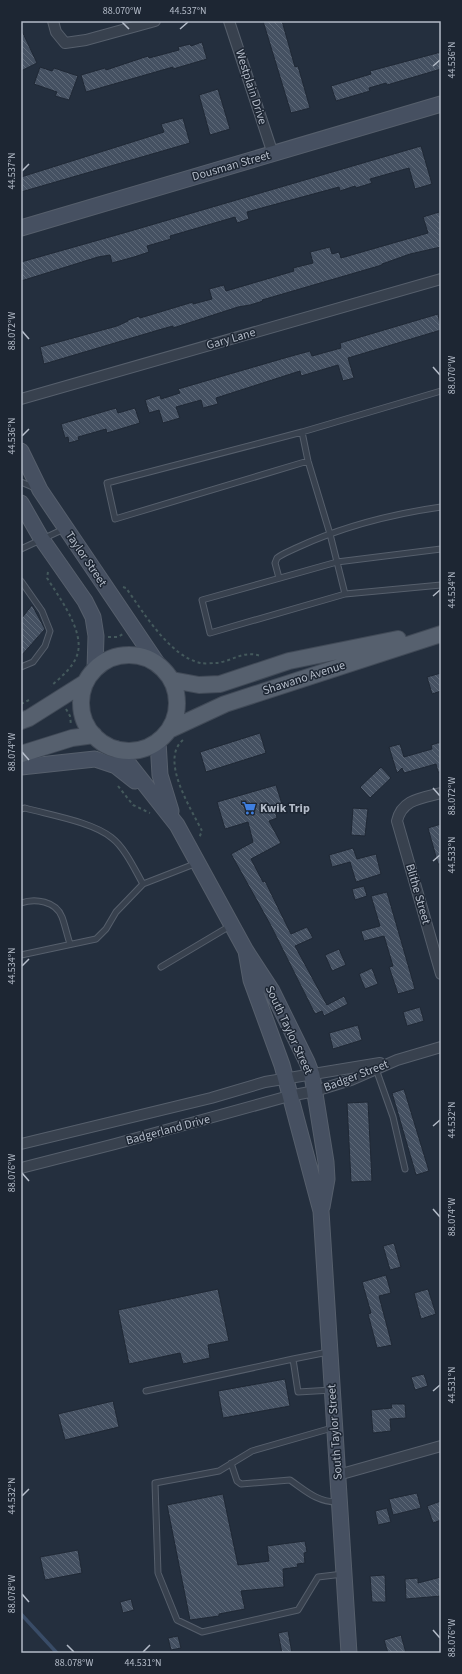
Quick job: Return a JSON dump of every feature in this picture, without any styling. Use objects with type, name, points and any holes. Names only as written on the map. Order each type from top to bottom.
[{"type":"main road","name":"Shawano Avenue","points":[[172,680],[199,685],[220,684],[289,661],[441,633]]},
{"type":"main road","name":"Shawano Avenue","points":[[169,730],[225,704],[441,633]]},
{"type":"main road","points":[[125,655],[141,656],[157,663],[172,680],[176,692],[178,705],[175,718],[169,730],[158,741],[146,748],[131,751],[117,750],[104,744],[94,735],[86,724],[82,710],[82,696],[86,682],[95,669],[109,659],[125,655]]},
{"type":"main road","points":[[21,721],[36,714],[86,682]]},
{"type":"main road","points":[[21,754],[72,738],[94,735]]},
{"type":"street","points":[[53,21],[56,32],[65,43],[86,40],[155,21]]},
{"type":"street","name":"Westplain Drive","points":[[230,21],[273,154]]},
{"type":"street","name":"Dousman Street","points":[[21,228],[441,104]]},
{"type":"street","name":"Gary Lane","points":[[21,399],[441,279]]},
{"type":"street","name":"Taylor Street","points":[[21,451],[40,490],[157,663]]},
{"type":"street","name":"Taylor Street","points":[[21,503],[41,538],[85,601],[93,617],[96,636],[95,669]]},
{"type":"street","name":"South Taylor Street","points":[[158,741],[160,775],[177,825]]},
{"type":"street","name":"South Taylor Street","points":[[117,750],[157,798],[177,825],[246,951],[272,991],[307,1062],[312,1075],[315,1091],[327,1179],[321,1211]]},
{"type":"street","points":[[21,767],[80,759],[103,760],[116,766],[157,798]]},
{"type":"street","name":"Blithe Street","points":[[441,793],[409,802],[403,807],[399,814],[398,827],[441,974]]},
{"type":"street","name":"South Taylor Street","points":[[246,951],[251,980],[282,1065],[289,1096],[321,1211],[340,1502],[348,1653]]},
{"type":"street","name":"Badger Street","points":[[312,1075],[397,1060],[441,1047]]},
{"type":"street","name":"Badger Street","points":[[315,1091],[351,1080],[397,1060]]},
{"type":"street","name":"Badgerland Drive","points":[[21,1144],[210,1098],[265,1082],[312,1075]]},
{"type":"street","name":"Badgerland Drive","points":[[21,1168],[95,1150],[289,1096],[315,1091]]},
{"type":"street","points":[[338,1475],[441,1446]]},
{"type":"lane","points":[[308,461],[115,518],[107,483],[302,432],[441,392]]},
{"type":"lane","points":[[302,432],[308,461],[330,534],[345,594]]},
{"type":"lane","points":[[21,482],[40,490]]},
{"type":"lane","points":[[279,578],[274,563],[280,556],[330,534],[385,518],[441,506]]},
{"type":"lane","points":[[21,549],[41,538],[65,528]]},
{"type":"lane","points":[[441,550],[337,562],[202,600],[210,633],[345,594],[441,585]]},
{"type":"lane","points":[[21,582],[42,611],[50,631],[45,646],[33,662],[21,667]]},
{"type":"lane","points":[[21,809],[25,808],[89,825],[113,838],[143,884]]},
{"type":"lane","points":[[21,955],[96,939],[106,929],[116,912],[143,884],[198,862]]},
{"type":"lane","points":[[21,903],[30,900],[38,900],[53,906],[61,915],[70,944]]},
{"type":"lane","points":[[161,967],[232,924]]},
{"type":"lane","points":[[376,1069],[393,1117],[405,1169]]},
{"type":"lane","points":[[146,1391],[330,1352]]},
{"type":"lane","points":[[293,1359],[298,1392],[333,1390]]},
{"type":"lane","points":[[335,1428],[252,1451],[219,1471],[155,1483],[158,1573],[177,1620],[202,1632],[298,1610],[318,1577],[344,1574]]},
{"type":"lane","points":[[231,1463],[237,1481],[241,1484],[290,1480],[313,1497],[327,1502],[340,1502]]},
{"type":"path","points":[[46,690],[64,675],[78,652],[76,630],[68,612],[47,578]]},
{"type":"path","points":[[126,588],[160,634],[186,658],[202,664],[217,663],[250,653]]},
{"type":"path","points":[[141,620],[147,616]]},
{"type":"path","points":[[104,637],[118,637],[124,633]]},
{"type":"path","points":[[77,638],[84,637]]},
{"type":"path","points":[[21,704],[31,699]]},
{"type":"path","points":[[184,739],[179,743],[175,753],[174,764],[179,784],[202,831]]},
{"type":"path","points":[[115,782],[133,805]]},
{"type":"building","points":[[263,21],[282,21],[295,67],[298,66],[310,108],[291,113]]},
{"type":"building","points":[[21,29],[37,63],[21,71]]},
{"type":"building","points":[[202,42],[207,59],[173,69],[173,67],[86,92],[81,75],[105,68],[106,70],[148,56],[149,58],[179,50],[178,47],[190,44],[191,46]]},
{"type":"building","points":[[441,52],[441,69],[387,85],[386,83],[369,88],[370,91],[336,101],[331,86],[371,74],[370,71]]},
{"type":"building","points":[[40,67],[52,71],[54,68],[78,76],[69,100],[55,96],[57,92],[34,84]]},
{"type":"building","points":[[218,89],[230,129],[210,135],[199,95]]},
{"type":"building","points":[[183,118],[190,143],[21,192],[21,177],[164,132],[161,124]]},
{"type":"building","points":[[421,146],[432,184],[415,189],[409,168],[370,179],[372,183],[356,188],[355,186],[340,191],[339,187],[247,212],[249,219],[237,223],[235,217],[170,236],[171,239],[147,246],[149,252],[134,257],[112,263],[110,255],[98,257],[21,281],[21,262]]},
{"type":"building","points":[[439,212],[441,219],[441,247],[410,254],[382,265],[262,300],[263,301],[250,305],[238,307],[173,328],[173,326],[44,364],[40,347],[117,326],[139,316],[140,318],[193,302],[193,304],[212,299],[209,289],[224,285],[226,291],[294,271],[293,268],[313,263],[310,252],[330,247],[332,254],[339,252],[341,258],[428,233],[423,217]]},
{"type":"building","points":[[438,314],[441,330],[348,358],[354,378],[343,381],[338,365],[301,376],[300,371],[216,398],[218,404],[203,408],[201,400],[176,407],[180,418],[163,423],[159,410],[149,413],[145,400],[160,395],[161,399],[180,393],[178,389],[310,351],[312,356],[341,348],[340,343]]},
{"type":"building","points":[[116,408],[118,413],[135,408],[140,423],[107,433],[106,429],[78,437],[79,440],[69,443],[68,437],[65,438],[61,424]]},
{"type":"building","points":[[32,605],[45,629],[21,656],[21,619]]},
{"type":"building","points":[[441,673],[441,691],[432,694],[427,677]]},
{"type":"building","points":[[260,733],[266,753],[206,772],[200,752]]},
{"type":"building","points":[[441,742],[441,772],[438,772],[436,764],[404,773],[402,768],[397,773],[389,747],[400,744],[404,757],[432,749],[431,745]]},
{"type":"building","points":[[381,767],[391,778],[370,798],[360,787]]},
{"type":"building","points":[[276,785],[282,804],[274,806],[277,818],[269,821],[281,843],[251,859],[263,882],[265,881],[291,934],[307,927],[313,938],[295,946],[327,1005],[344,996],[348,1004],[324,1016],[322,1011],[315,1014],[270,924],[231,854],[253,842],[248,822],[225,829],[217,802]]},
{"type":"building","points":[[353,808],[368,809],[365,836],[351,835]]},
{"type":"building","points":[[441,824],[441,864],[438,864],[428,828]]},
{"type":"building","points":[[353,848],[357,859],[376,854],[381,874],[356,882],[350,862],[332,867],[329,855]]},
{"type":"building","points":[[364,886],[367,896],[355,900],[352,889]]},
{"type":"building","points":[[387,892],[415,989],[398,994],[389,967],[393,966],[384,936],[364,941],[361,931],[380,926],[371,896]]},
{"type":"building","points":[[339,949],[346,965],[332,971],[325,955]]},
{"type":"building","points":[[372,968],[378,984],[365,989],[359,974]]},
{"type":"building","points":[[420,1007],[424,1021],[407,1026],[403,1012]]},
{"type":"building","points":[[358,1025],[362,1040],[333,1049],[329,1033]]},
{"type":"building","points":[[404,1089],[429,1171],[416,1175],[392,1093]]},
{"type":"building","points":[[368,1102],[372,1181],[351,1182],[347,1103]]},
{"type":"building","points":[[394,1243],[401,1267],[390,1270],[383,1246]]},
{"type":"building","points":[[386,1275],[391,1293],[379,1296],[392,1345],[377,1348],[368,1314],[371,1313],[362,1282]]},
{"type":"building","points":[[218,1289],[229,1341],[208,1345],[210,1358],[183,1364],[180,1353],[129,1364],[118,1310]]},
{"type":"building","points":[[428,1289],[436,1314],[421,1319],[414,1293]]},
{"type":"building","points":[[424,1374],[428,1386],[415,1390],[411,1377]]},
{"type":"building","points":[[285,1379],[290,1406],[223,1418],[218,1391]]},
{"type":"building","points":[[113,1401],[119,1427],[65,1440],[58,1414]]},
{"type":"building","points":[[391,1404],[405,1404],[406,1418],[390,1419],[391,1431],[373,1433],[371,1410],[392,1408]]},
{"type":"building","points":[[417,1493],[421,1508],[393,1515],[389,1499]]},
{"type":"building","points":[[223,1494],[238,1565],[269,1561],[267,1546],[305,1541],[307,1552],[304,1553],[305,1563],[297,1564],[298,1567],[283,1569],[284,1587],[241,1591],[245,1609],[219,1614],[219,1616],[190,1620],[167,1505]]},
{"type":"building","points":[[441,1501],[441,1520],[433,1523],[427,1506]]},
{"type":"building","points":[[387,1508],[391,1522],[378,1525],[375,1511]]},
{"type":"building","points":[[78,1550],[82,1573],[45,1580],[40,1557]]},
{"type":"building","points":[[385,1575],[386,1602],[372,1602],[370,1576]]},
{"type":"building","points":[[441,1577],[441,1596],[406,1599],[405,1579],[418,1578],[418,1583]]},
{"type":"building","points":[[131,1599],[134,1610],[123,1613],[120,1602]]},
{"type":"building","points":[[288,1631],[292,1653],[282,1653],[278,1633]]},
{"type":"building","points":[[401,1635],[406,1653],[388,1653],[384,1640]]},
{"type":"building","points":[[178,1636],[181,1648],[171,1650],[168,1638]]},
{"type":"waterway","points":[[21,1614],[57,1653]]},
{"type":"place","name":"Kwik Trip","points":[[249,808]]}]
